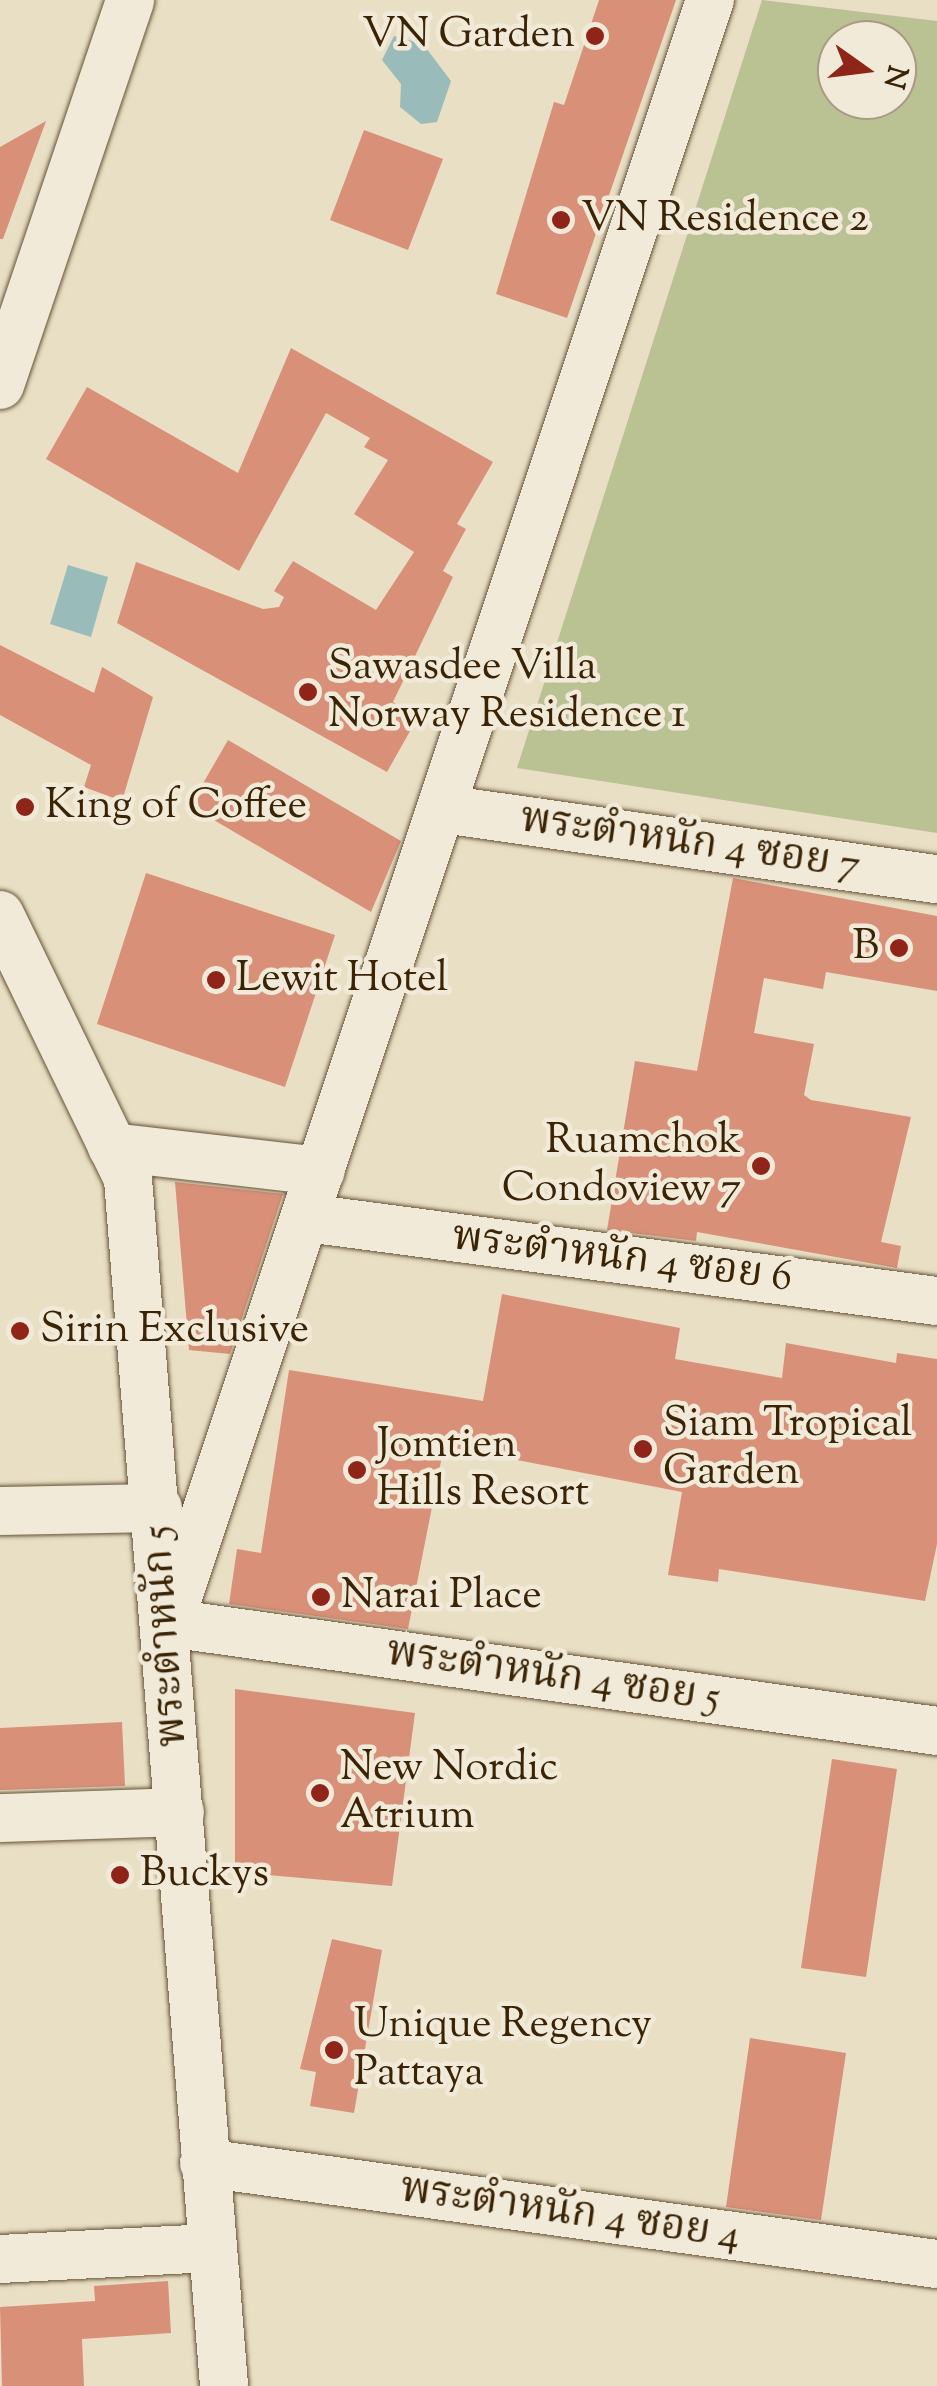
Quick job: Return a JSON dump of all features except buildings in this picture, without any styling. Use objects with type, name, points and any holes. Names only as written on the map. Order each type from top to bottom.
[{"type":"street","points":[[0,385],[130,0]]},
{"type":"street","points":[[169,1623],[710,0]]},
{"type":"street","name":"พระตำหนัก 4 ซอย 7","points":[[443,809],[937,879]]},
{"type":"street","name":"พระตำหนัก 5","points":[[0,914],[128,1179],[169,1623],[210,2248],[224,2386]]},
{"type":"street","points":[[112,1147],[321,1171]]},
{"type":"street","name":"พระตำหนัก 4 ซอย 6","points":[[306,1218],[937,1301]]},
{"type":"street","points":[[0,1512],[158,1508]]},
{"type":"street","name":"พระตำหนัก 4 ซอย 5","points":[[169,1623],[937,1731]]},
{"type":"street","points":[[0,1818],[180,1812]]},
{"type":"street","name":"พระตำหนัก 4 ซอย 4","points":[[204,2163],[937,2264]]},
{"type":"street","points":[[0,2259],[210,2248]]},
{"type":"green space","points":[[762,0],[937,21],[937,833],[517,768]]},
{"type":"water","points":[[394,36],[423,44],[451,81],[437,122],[421,124],[400,107],[401,84],[382,60]]},
{"type":"water","points":[[68,565],[108,577],[91,637],[50,624]]},
{"type":"place","name":"VN Garden","points":[[595,36]]},
{"type":"place","name":"VN Residence 2","points":[[561,220]]},
{"type":"place","name":"Sawasdee Villa Norway Residence 1","points":[[308,692]]},
{"type":"place","name":"King of Coffee","points":[[25,807]]},
{"type":"place","name":"B","points":[[899,948]]},
{"type":"place","name":"Lewit Hotel","points":[[216,980]]},
{"type":"place","name":"Ruamchok Condoview 7","points":[[761,1166]]},
{"type":"place","name":"Sirin Exclusive","points":[[20,1331]]},
{"type":"place","name":"Siam Tropical Garden","points":[[643,1449]]},
{"type":"place","name":"Jomtien Hills Resort","points":[[357,1470]]},
{"type":"place","name":"Narai Place","points":[[321,1597]]},
{"type":"place","name":"New Nordic Atrium","points":[[320,1793]]},
{"type":"place","name":"Buckys","points":[[120,1875]]},
{"type":"place","name":"Unique Regency Pattaya","points":[[334,2050]]}]
